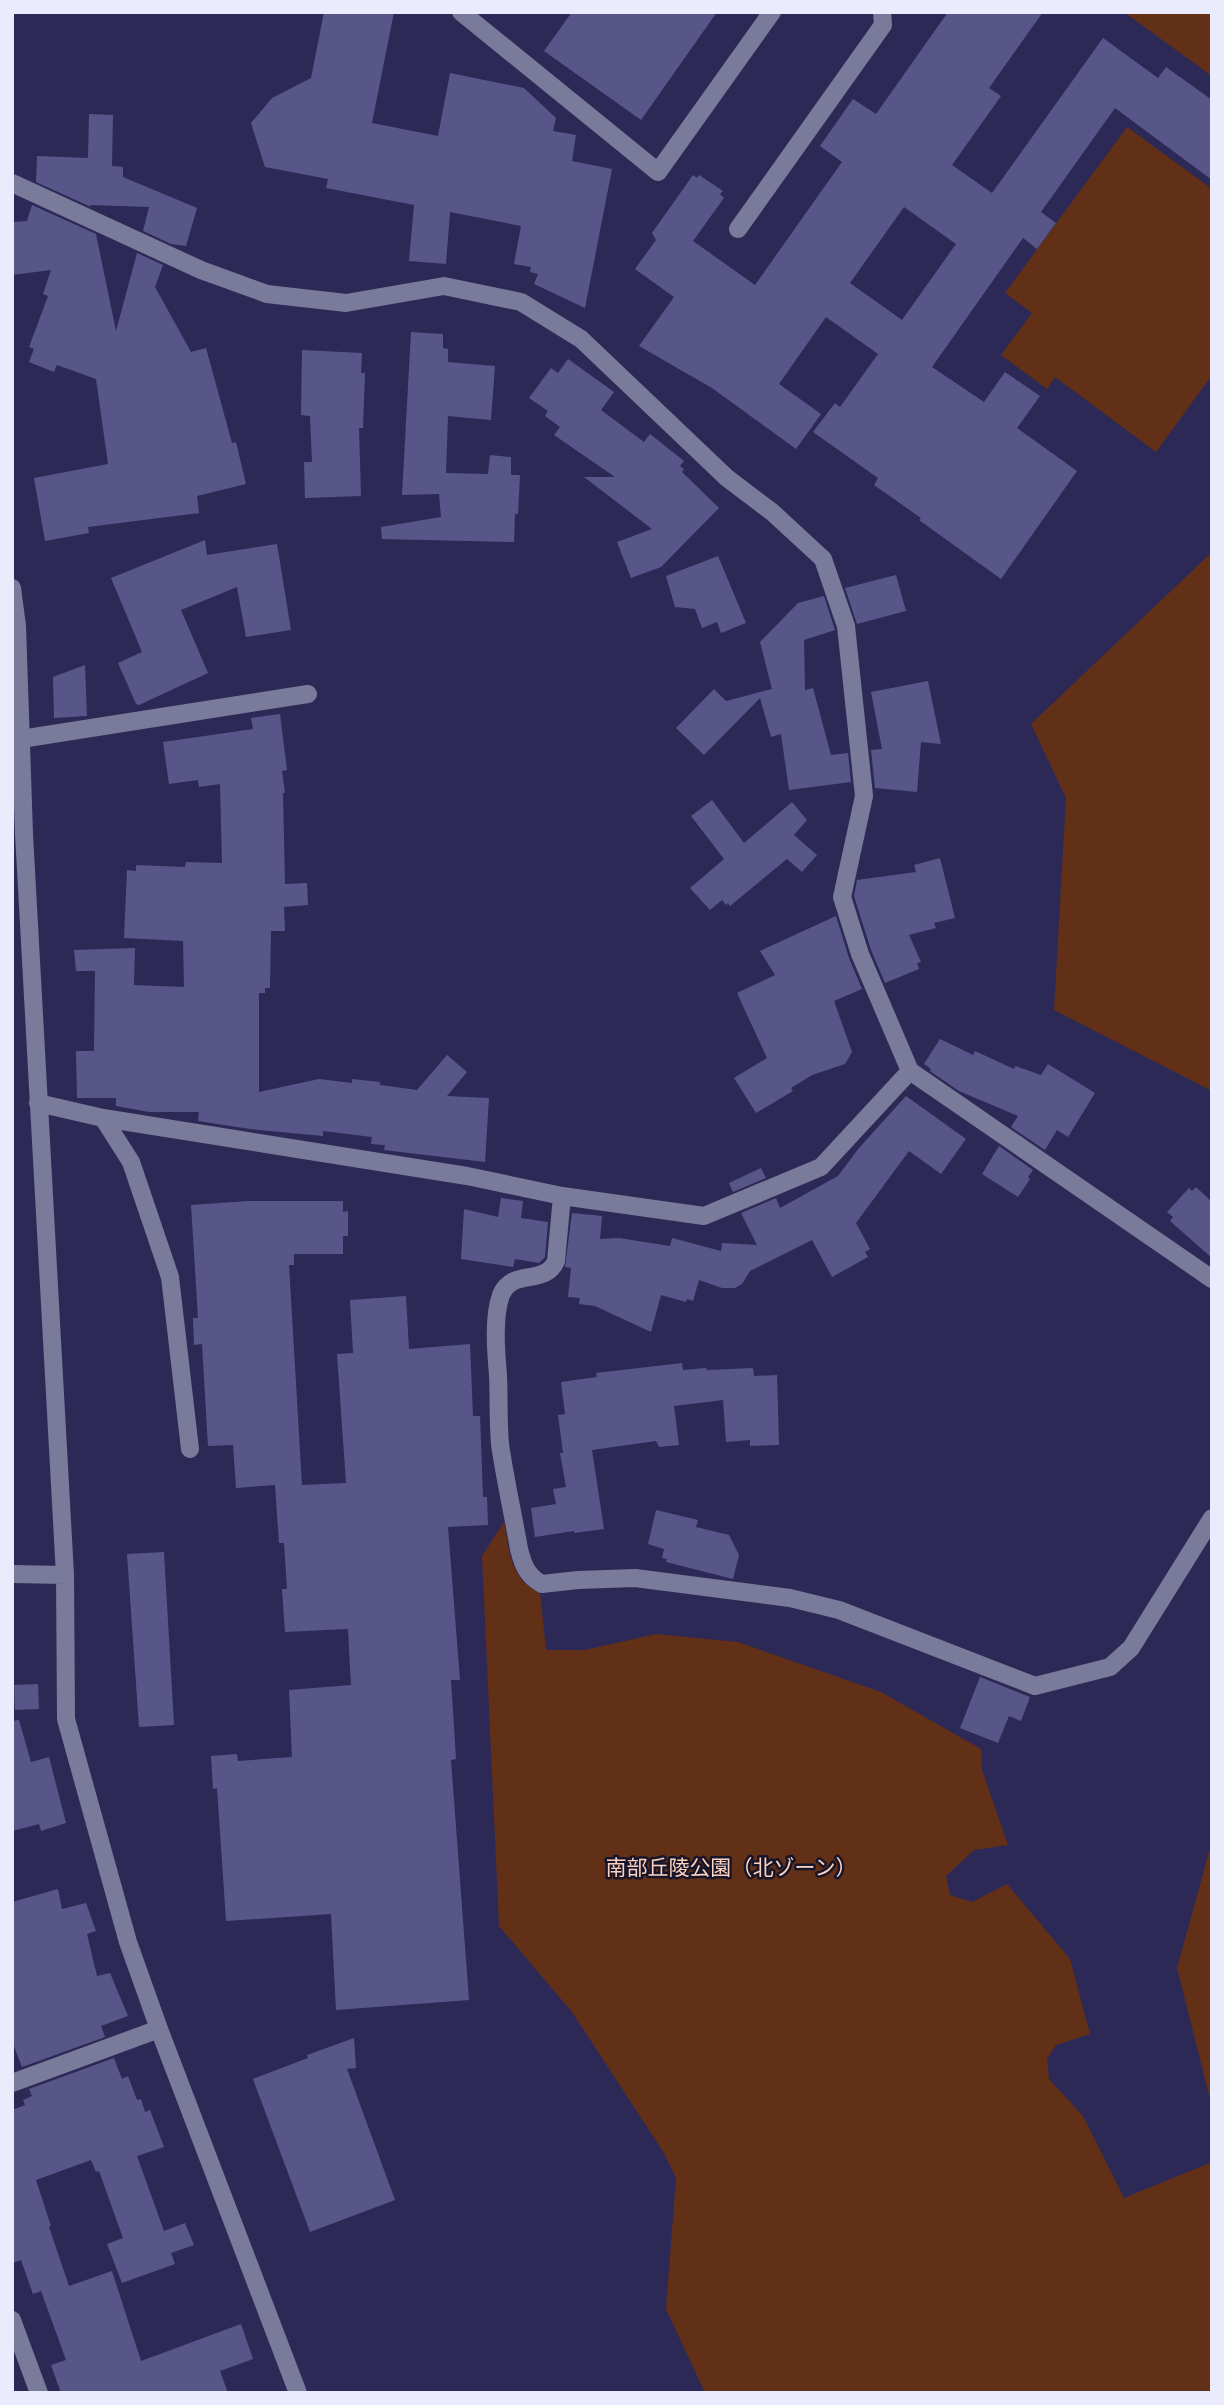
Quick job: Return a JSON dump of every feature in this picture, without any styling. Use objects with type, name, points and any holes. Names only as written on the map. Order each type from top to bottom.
[{"type":"street","points":[[461,12],[658,172],[772,12]]},
{"type":"street","points":[[738,229],[883,25],[882,12]]},
{"type":"street","points":[[12,183],[201,270],[267,294],[346,303],[444,286],[521,302],[581,339],[727,478],[772,512],[823,559],[846,626],[864,796],[842,897],[860,954],[910,1071],[1212,1279]]},
{"type":"street","points":[[12,588],[17,626],[20,740],[18,834],[38,1103],[65,1575],[66,1719],[128,1942],[298,2393]]},
{"type":"street","points":[[20,740],[308,694]]},
{"type":"street","points":[[38,1103],[103,1118],[467,1176],[562,1196],[704,1216],[821,1167],[910,1071]]},
{"type":"street","points":[[103,1118],[131,1162],[170,1277],[190,1449]]},
{"type":"street","points":[[562,1196],[556,1261],[552,1269],[543,1276],[520,1278],[510,1284],[502,1295],[495,1333],[500,1442],[519,1549],[523,1566],[529,1575],[542,1584],[635,1578],[790,1598],[839,1610],[1035,1686],[1098,1671],[1110,1667],[1122,1658],[1131,1648],[1212,1518]]},
{"type":"street","points":[[12,1574],[65,1575]]},
{"type":"street","points":[[12,2082],[159,2029]]},
{"type":"street","points":[[12,2320],[20,2365],[39,2393]]},
{"type":"green space","points":[[1124,12],[1212,12],[1212,77],[1209,74]]},
{"type":"green space","points":[[1127,127],[1212,189],[1212,375],[1156,452],[1055,377],[1047,389],[1001,355],[1032,313],[1005,293]]},
{"type":"green space","points":[[1212,552],[1212,1091],[1054,1010],[1066,798],[1031,724]]},
{"type":"green space","name":"南部丘陵公園（北ゾーン）","points":[[504,1522],[510,1554],[517,1572],[522,1580],[540,1593],[546,1650],[585,1650],[656,1634],[738,1642],[881,1692],[981,1749],[982,1770],[1008,1845],[974,1850],[946,1876],[950,1895],[972,1902],[1007,1884],[1070,1959],[1090,2034],[1056,2045],[1047,2059],[1049,2079],[1083,2116],[1124,2198],[1212,2162],[1212,2393],[705,2393],[666,2309],[676,2178],[664,2153],[572,2012],[499,1926],[482,1556]]},
{"type":"green space","points":[[1212,1841],[1212,2107],[1177,1968]]},
{"type":"building","points":[[324,12],[394,12],[372,123],[438,136],[450,73],[524,88],[556,118],[553,131],[576,135],[572,161],[612,169],[585,308],[534,284],[538,274],[530,272],[531,267],[514,264],[521,226],[450,212],[446,264],[409,261],[414,205],[326,188],[328,179],[265,167],[251,123],[272,98],[311,78]]},
{"type":"building","points":[[572,12],[717,12],[641,120],[544,51]]},
{"type":"building","points":[[948,12],[1043,12],[989,88],[1001,96],[952,165],[992,193],[1103,38],[1158,78],[1166,67],[1212,100],[1212,180],[1115,108],[1041,212],[1056,223],[1037,249],[1023,238],[932,367],[984,402],[1005,372],[1040,396],[1017,428],[1077,471],[1001,579],[874,485],[878,478],[813,432],[835,403],[840,407],[878,354],[826,317],[779,384],[821,414],[796,449],[712,388],[639,346],[674,297],[635,269],[656,240],[652,233],[693,175],[697,178],[699,175],[723,191],[720,194],[724,198],[693,241],[755,285],[842,162],[820,146],[853,99],[876,114]],"holes":[[[904,207],[956,244],[902,320],[850,283]]]},
{"type":"building","points":[[89,114],[113,115],[112,166],[123,167],[123,177],[197,208],[186,246],[171,244],[143,231],[149,207],[90,205],[91,207],[36,182],[37,156],[88,158]]},
{"type":"building","points":[[32,205],[96,234],[116,331],[137,253],[163,265],[155,287],[191,352],[206,348],[232,443],[236,442],[246,484],[197,496],[199,513],[88,527],[89,533],[45,541],[34,478],[108,464],[96,379],[57,365],[54,372],[29,362],[34,349],[29,347],[48,296],[43,294],[51,270],[12,275],[12,222],[27,221]]},
{"type":"building","points":[[411,332],[443,334],[443,348],[448,349],[448,362],[495,366],[491,420],[448,416],[446,473],[488,474],[490,455],[511,457],[511,475],[520,475],[514,542],[382,539],[381,527],[441,517],[439,494],[402,495]]},
{"type":"building","points":[[302,350],[362,353],[361,373],[365,373],[363,428],[359,428],[361,496],[305,498],[304,462],[312,462],[310,416],[301,415]]},
{"type":"building","points":[[568,359],[614,392],[601,410],[644,442],[650,434],[684,461],[680,466],[684,469],[682,472],[719,508],[661,567],[631,578],[617,542],[652,529],[584,477],[615,477],[554,435],[560,427],[545,416],[548,411],[529,398],[551,368],[558,373]]},
{"type":"building","points":[[205,540],[207,555],[277,544],[291,630],[246,637],[237,587],[181,610],[208,673],[139,705],[136,704],[118,663],[142,652],[111,578]]},
{"type":"building","points":[[718,556],[746,623],[721,633],[717,622],[702,628],[695,609],[675,607],[666,576]]},
{"type":"building","points":[[896,575],[906,611],[857,624],[845,588]]},
{"type":"building","points":[[824,596],[835,630],[804,640],[805,690],[813,688],[831,755],[848,753],[851,782],[789,790],[781,734],[771,737],[760,698],[704,755],[676,728],[714,689],[726,701],[772,689],[760,642],[798,603]]},
{"type":"building","points":[[85,665],[87,716],[54,718],[53,677]]},
{"type":"building","points":[[928,681],[941,744],[921,742],[917,792],[875,788],[871,750],[882,749],[871,692]]},
{"type":"building","points":[[280,714],[287,770],[282,771],[285,793],[285,884],[307,883],[308,905],[284,907],[285,931],[271,931],[270,988],[265,988],[265,993],[259,993],[259,1092],[319,1079],[352,1083],[352,1079],[380,1082],[380,1085],[417,1090],[447,1055],[467,1072],[447,1096],[489,1098],[485,1162],[384,1150],[385,1145],[371,1144],[372,1137],[323,1131],[323,1136],[250,1129],[198,1121],[199,1112],[149,1112],[116,1106],[116,1098],[77,1098],[76,1051],[94,1051],[95,971],[76,971],[74,950],[135,948],[134,985],[184,987],[183,941],[124,938],[127,870],[136,871],[136,865],[185,867],[186,862],[222,863],[220,784],[199,787],[198,780],[169,784],[163,742],[253,729],[251,718]]},
{"type":"building","points":[[712,800],[744,843],[792,802],[807,820],[794,835],[817,855],[802,872],[787,859],[730,906],[722,900],[710,910],[690,888],[724,859],[691,816]]},
{"type":"building","points":[[940,858],[955,918],[934,923],[936,928],[909,935],[921,962],[917,963],[919,969],[885,983],[871,950],[854,896],[857,880],[916,872],[914,865]]},
{"type":"building","points":[[836,916],[862,989],[834,1001],[852,1052],[845,1064],[812,1075],[791,1088],[793,1091],[756,1113],[734,1078],[767,1058],[737,993],[775,975],[760,951]]},
{"type":"building","points":[[940,1039],[973,1055],[975,1051],[1014,1069],[1015,1066],[1041,1075],[1048,1064],[1095,1093],[1068,1137],[1057,1130],[1045,1150],[1011,1127],[1018,1116],[959,1091],[930,1071],[924,1064]]},
{"type":"building","points":[[906,1096],[966,1139],[941,1174],[909,1151],[856,1223],[870,1249],[865,1252],[868,1257],[832,1277],[812,1240],[750,1271],[742,1284],[735,1288],[722,1288],[699,1280],[693,1301],[687,1299],[686,1302],[661,1295],[651,1332],[595,1306],[579,1304],[580,1298],[568,1297],[571,1268],[565,1267],[572,1213],[602,1216],[600,1239],[619,1238],[670,1246],[672,1238],[721,1251],[722,1243],[757,1245],[741,1213],[776,1198],[780,1208],[838,1176],[859,1148]]},
{"type":"building","points":[[999,1146],[1033,1170],[1018,1197],[982,1174]]},
{"type":"building","points":[[761,1168],[766,1178],[733,1192],[729,1183]]},
{"type":"building","points":[[1196,1187],[1212,1202],[1212,1258],[1170,1221],[1173,1217],[1167,1212],[1189,1188],[1192,1191]]},
{"type":"building","points":[[501,1198],[523,1201],[521,1218],[548,1222],[545,1257],[539,1263],[515,1259],[513,1267],[461,1259],[464,1209],[498,1217]]},
{"type":"building","points":[[248,1201],[343,1201],[343,1212],[348,1211],[348,1236],[343,1236],[343,1254],[294,1254],[294,1265],[289,1265],[302,1485],[346,1483],[337,1354],[353,1353],[350,1300],[406,1296],[409,1349],[470,1344],[473,1416],[480,1416],[483,1497],[487,1497],[488,1525],[448,1527],[460,1680],[451,1680],[456,1759],[451,1760],[469,2000],[336,2010],[331,1914],[226,1921],[217,1788],[213,1789],[211,1756],[237,1754],[238,1761],[292,1757],[289,1690],[351,1685],[348,1629],[285,1632],[282,1589],[287,1589],[284,1543],[279,1543],[275,1485],[236,1488],[233,1445],[208,1446],[202,1344],[194,1345],[193,1318],[198,1318],[191,1205]]},
{"type":"building","points":[[682,1363],[683,1370],[753,1368],[754,1376],[777,1375],[779,1445],[750,1446],[750,1440],[726,1442],[723,1400],[674,1406],[679,1445],[659,1447],[656,1441],[592,1450],[604,1529],[535,1537],[531,1508],[556,1504],[553,1489],[566,1487],[560,1453],[563,1453],[558,1415],[565,1414],[561,1382],[597,1377],[596,1373]]},
{"type":"building","points":[[656,1510],[698,1520],[696,1527],[729,1535],[739,1555],[733,1579],[666,1562],[667,1559],[662,1558],[664,1549],[648,1544]]},
{"type":"building","points":[[164,1552],[174,1725],[139,1727],[127,1554]]},
{"type":"building","points":[[980,1677],[1030,1697],[1021,1721],[1009,1716],[998,1743],[960,1728]]},
{"type":"building","points":[[38,1684],[39,1709],[15,1710],[14,1685]]},
{"type":"building","points":[[19,1720],[31,1762],[49,1757],[66,1823],[41,1831],[39,1824],[12,1831],[12,1721]]},
{"type":"building","points":[[58,1889],[62,1909],[86,1903],[96,1931],[87,1934],[97,1976],[110,1973],[128,2016],[101,2026],[105,2037],[22,2067],[12,2041],[12,1902]]},
{"type":"building","points":[[354,2038],[356,2068],[347,2069],[395,2200],[310,2232],[253,2079]]},
{"type":"building","points":[[114,2058],[122,2079],[128,2076],[137,2100],[141,2099],[145,2112],[150,2110],[164,2147],[137,2156],[164,2231],[185,2223],[194,2245],[171,2253],[175,2264],[122,2283],[107,2244],[123,2238],[99,2171],[96,2172],[91,2160],[36,2180],[69,2286],[112,2271],[141,2361],[241,2324],[253,2359],[220,2371],[228,2393],[61,2393],[51,2365],[66,2360],[41,2291],[33,2294],[21,2260],[12,2263],[12,2110],[25,2105],[23,2100],[32,2096],[29,2089]]}]
